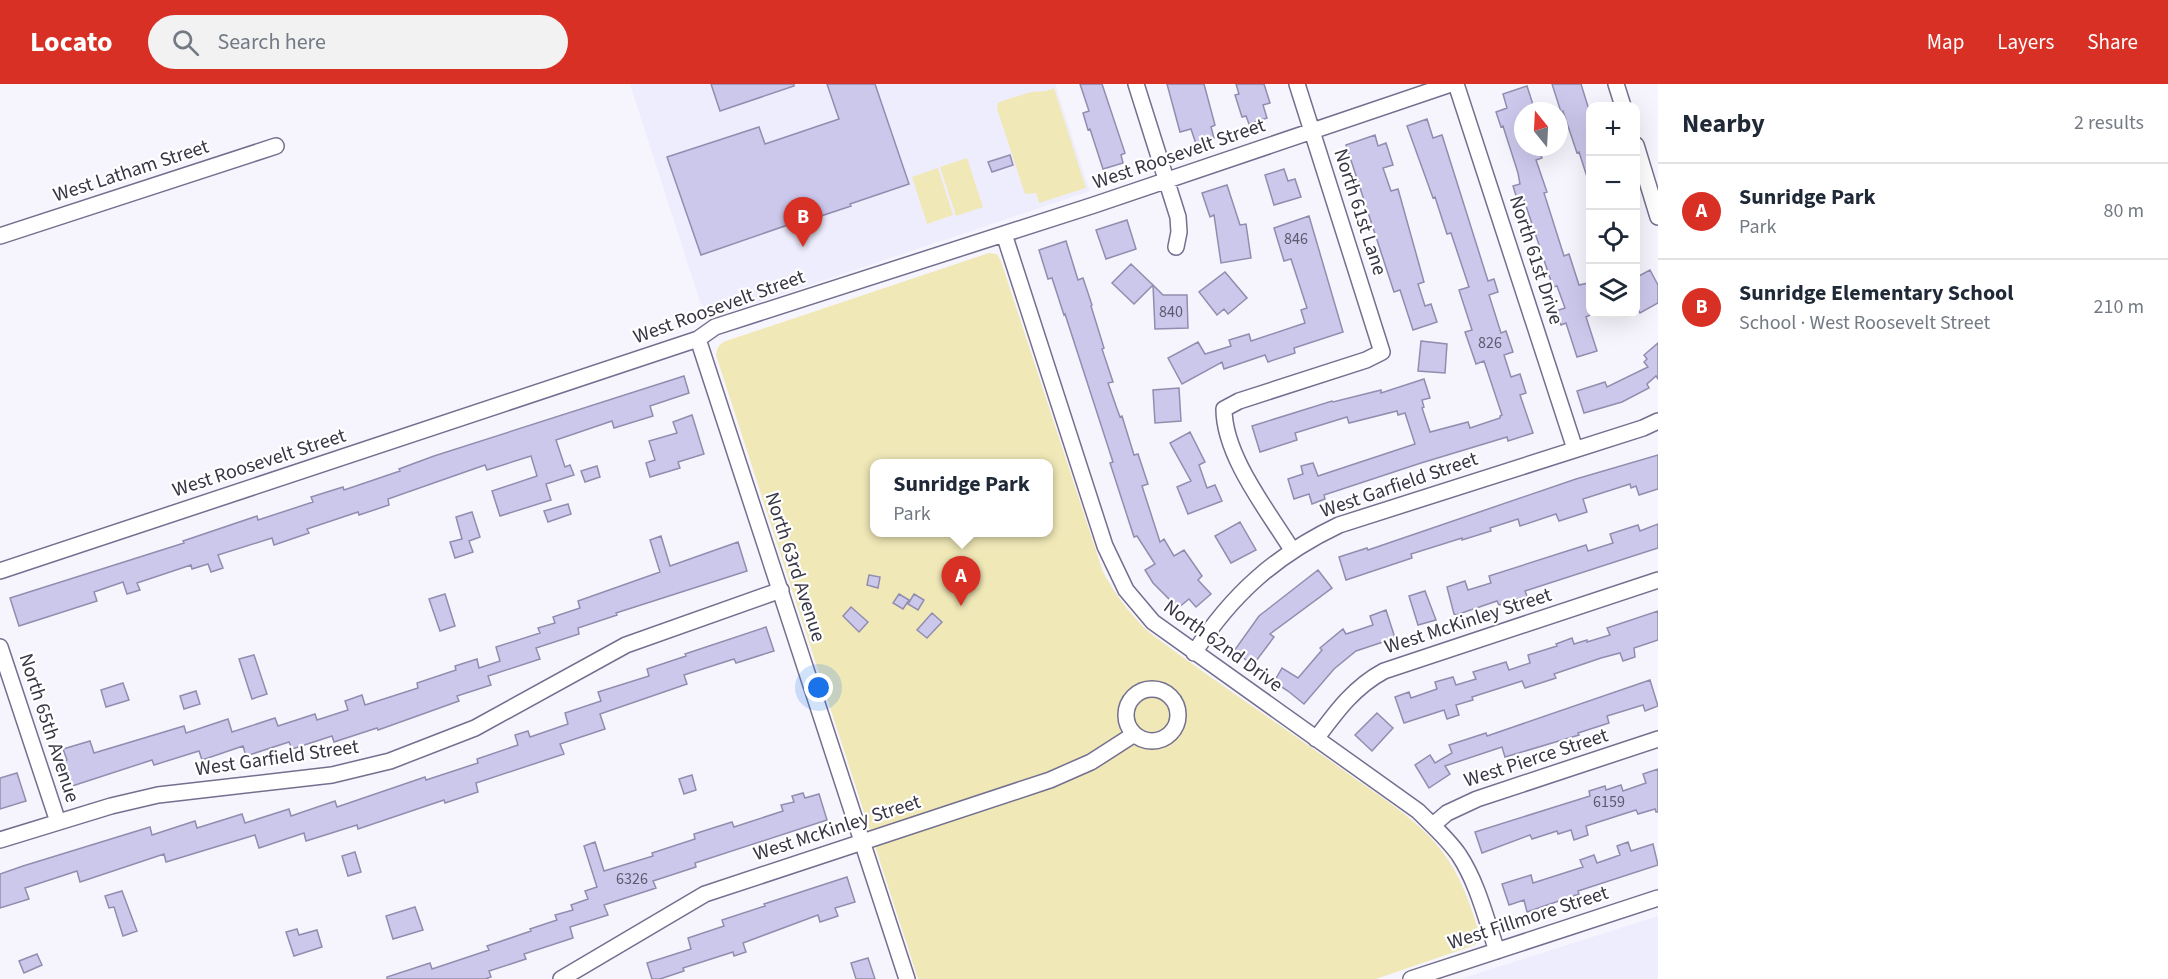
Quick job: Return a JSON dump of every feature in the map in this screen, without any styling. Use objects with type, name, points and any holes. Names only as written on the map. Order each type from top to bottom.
[{"type":"street","points":[[1136,84],[1178,216],[1179,232],[1176,247]]},
{"type":"street","name":"North 61st Lane","points":[[1292,550],[1236,456],[1224,424],[1224,409],[1239,401],[1366,360],[1382,352],[1297,84]]},
{"type":"street","name":"West Roosevelt Street","points":[[0,571],[698,339],[715,327],[1004,234],[1454,84]]},
{"type":"street","name":"North 61st Drive","points":[[1454,84],[1575,449]]},
{"type":"street","points":[[1616,84],[1622,102]]},
{"type":"street","name":"West Latham Street","points":[[0,236],[276,146]]},
{"type":"street","points":[[1639,156],[1658,216]]},
{"type":"street","name":"North 62nd Drive","points":[[1004,234],[1111,563],[1126,590],[1153,622],[1418,811],[1433,825],[1466,868],[1497,951]]},
{"type":"street","name":"North 63rd Avenue","points":[[698,339],[907,979]]},
{"type":"street","name":"West Garfield Street","points":[[1194,652],[1234,600],[1254,579],[1292,550],[1339,525],[1643,428],[1658,421]]},
{"type":"street","name":"West McKinley Street","points":[[1316,739],[1354,692],[1384,671],[1658,580]]},
{"type":"street","name":"West Garfield Street","points":[[0,840],[131,800],[332,775],[390,761],[475,728],[626,645],[781,590]]},
{"type":"street","name":"North 65th Avenue","points":[[0,647],[58,822]]},
{"type":"street","name":"West McKinley Street","points":[[561,979],[705,894],[1050,780],[1091,762],[1133,735]]},
{"type":"street","name":"West Pierce Street","points":[[1433,825],[1447,813],[1477,799],[1658,739]]},
{"type":"street","name":"West Fillmore Street","points":[[1411,979],[1658,898]]},
{"type":"shaded area","points":[[630,84],[1055,84],[1090,191],[726,313],[714,314],[706,310],[700,302]]},
{"type":"shaded area","points":[[1054,88],[1086,188],[1039,203],[1036,193],[1025,194],[997,109],[998,103],[1002,101]]},
{"type":"shaded area","points":[[967,158],[983,207],[956,216],[940,167]]},
{"type":"shaded area","points":[[938,168],[953,215],[927,224],[912,177]]},
{"type":"shaded area","points":[[989,253],[997,254],[1103,572],[1118,597],[1150,633],[1386,800],[1421,828],[1441,850],[1460,880],[1480,936],[1475,945],[1376,979],[918,979],[716,355],[718,347],[723,342]]},
{"type":"shaded area","points":[[1658,916],[1658,979],[1460,979]]},
{"type":"building","points":[[711,84],[794,84],[794,86],[720,111]]},
{"type":"building","points":[[827,84],[875,84],[909,184],[850,204],[851,206],[806,221],[805,219],[701,255],[667,157],[759,127],[765,144],[839,119]]},
{"type":"building","points":[[1080,84],[1102,84],[1125,153],[1121,155],[1123,163],[1103,169],[1083,113],[1089,111]]},
{"type":"building","points":[[1167,84],[1204,84],[1215,125],[1211,127],[1214,138],[1196,144],[1191,129],[1180,132]]},
{"type":"building","points":[[1236,84],[1264,84],[1270,103],[1263,105],[1267,118],[1249,124],[1246,116],[1242,117],[1235,95],[1239,94]]},
{"type":"building","points":[[1552,84],[1581,84],[1587,102],[1586,174],[1568,126],[1568,102],[1558,102]]},
{"type":"building","points":[[1527,86],[1532,102],[1514,102],[1514,156],[1541,156],[1542,158],[1536,160],[1564,256],[1569,254],[1579,285],[1586,283],[1586,318],[1597,351],[1577,357],[1566,323],[1561,325],[1556,311],[1565,308],[1557,286],[1553,287],[1524,200],[1518,202],[1513,186],[1520,184],[1518,173],[1503,126],[1501,127],[1496,112],[1507,108],[1503,94]]},
{"type":"building","points":[[1427,119],[1433,138],[1442,135],[1488,281],[1494,279],[1498,292],[1489,295],[1501,333],[1506,331],[1513,352],[1504,355],[1511,377],[1520,374],[1526,393],[1520,395],[1533,433],[1508,441],[1507,437],[1421,463],[1324,495],[1325,499],[1312,504],[1309,494],[1294,499],[1288,479],[1303,474],[1301,466],[1313,463],[1318,476],[1415,444],[1405,413],[1398,415],[1397,411],[1349,423],[1347,417],[1295,433],[1297,440],[1260,452],[1252,426],[1332,401],[1381,390],[1381,393],[1424,379],[1430,398],[1422,400],[1424,407],[1422,408],[1430,432],[1468,422],[1470,428],[1500,418],[1502,415],[1484,361],[1476,364],[1465,332],[1472,330],[1459,290],[1469,287],[1451,233],[1447,234],[1407,126]]},
{"type":"building","points":[[1375,135],[1378,146],[1386,143],[1393,165],[1383,168],[1391,191],[1398,189],[1424,282],[1418,284],[1425,306],[1431,304],[1437,322],[1413,330],[1400,290],[1394,292],[1346,145]]},
{"type":"building","points":[[1010,155],[1013,165],[992,172],[988,162]]},
{"type":"building","points":[[1284,169],[1288,181],[1295,179],[1301,197],[1274,205],[1265,175]]},
{"type":"building","points":[[1227,185],[1240,225],[1246,224],[1251,258],[1221,263],[1214,215],[1210,217],[1202,193]]},
{"type":"building","points":[[1309,216],[1343,332],[1294,348],[1295,353],[1268,362],[1265,355],[1224,369],[1222,362],[1182,384],[1168,358],[1198,342],[1205,354],[1231,346],[1229,340],[1249,334],[1251,341],[1305,323],[1301,310],[1307,308],[1291,259],[1284,261],[1274,228]]},
{"type":"building","points":[[1127,220],[1136,249],[1106,259],[1096,230]]},
{"type":"building","points":[[1066,241],[1078,280],[1083,278],[1092,305],[1104,348],[1102,349],[1113,382],[1108,383],[1120,417],[1122,416],[1134,455],[1138,454],[1148,484],[1142,486],[1160,542],[1164,539],[1174,556],[1184,550],[1202,576],[1198,580],[1211,594],[1196,607],[1189,599],[1178,608],[1153,583],[1145,570],[1155,564],[1137,536],[1134,537],[1110,463],[1113,462],[1065,314],[1052,278],[1048,279],[1039,250]]},
{"type":"building","points":[[1131,264],[1153,285],[1134,304],[1112,283]]},
{"type":"building","points":[[1650,270],[1658,285],[1658,303],[1640,313],[1640,275]]},
{"type":"building","points":[[1225,272],[1247,298],[1228,314],[1224,309],[1217,315],[1199,292]]},
{"type":"building","points":[[1153,285],[1163,295],[1187,295],[1188,328],[1155,329]]},
{"type":"building","points":[[1421,341],[1447,344],[1445,373],[1418,371]]},
{"type":"building","points":[[1658,343],[1658,379],[1656,376],[1647,384],[1649,388],[1622,402],[1584,413],[1577,391],[1605,382],[1607,387],[1648,367],[1644,362],[1647,359],[1644,355]]},
{"type":"building","points":[[684,376],[689,393],[650,406],[653,416],[614,428],[612,421],[556,440],[565,467],[570,465],[574,475],[546,484],[551,500],[500,516],[492,491],[537,476],[531,456],[487,470],[485,465],[388,499],[389,505],[359,515],[358,512],[307,529],[309,533],[274,545],[272,538],[218,555],[223,568],[211,572],[208,564],[192,569],[191,565],[137,583],[140,590],[127,594],[123,582],[94,592],[97,601],[19,626],[10,598],[184,543],[183,541],[257,516],[258,520],[313,502],[311,497],[343,487],[344,490],[400,471],[399,469],[434,456]]},
{"type":"building","points":[[1179,388],[1181,421],[1155,423],[1153,390]]},
{"type":"building","points":[[692,415],[704,454],[678,462],[680,468],[650,477],[646,463],[655,460],[649,441],[677,433],[673,422]]},
{"type":"building","points":[[1190,432],[1205,462],[1199,465],[1207,488],[1215,485],[1222,501],[1188,514],[1177,487],[1191,481],[1170,443]]},
{"type":"building","points":[[1658,455],[1658,489],[1639,495],[1636,486],[1631,488],[1630,484],[1583,499],[1587,512],[1559,521],[1556,514],[1520,526],[1518,519],[1490,528],[1491,531],[1411,554],[1412,558],[1346,580],[1339,557],[1367,548],[1368,550],[1576,479]]},
{"type":"building","points":[[597,466],[600,477],[585,482],[581,471]]},
{"type":"building","points":[[568,504],[571,514],[548,522],[544,511]]},
{"type":"building","points":[[472,512],[480,537],[469,541],[473,552],[455,558],[450,542],[462,539],[456,517]]},
{"type":"building","points":[[1240,522],[1256,550],[1231,563],[1215,536]]},
{"type":"building","points":[[1658,524],[1658,548],[1525,591],[1527,596],[1499,605],[1497,601],[1454,614],[1447,587],[1465,581],[1468,590],[1491,583],[1489,576],[1586,545],[1588,551],[1613,543],[1610,534],[1638,525],[1640,531]]},
{"type":"building","points":[[661,536],[670,566],[738,542],[747,571],[616,613],[617,615],[578,628],[579,634],[536,648],[540,659],[488,676],[491,685],[457,696],[459,701],[378,730],[377,728],[334,742],[332,736],[292,749],[289,742],[246,756],[243,746],[202,760],[199,751],[154,765],[152,760],[66,788],[58,763],[67,760],[63,749],[90,741],[94,753],[184,726],[186,733],[228,719],[232,732],[275,718],[278,726],[315,714],[317,720],[348,710],[345,701],[362,695],[365,705],[418,688],[417,683],[456,670],[455,666],[477,659],[479,668],[500,661],[496,647],[540,633],[538,628],[555,623],[553,617],[580,608],[578,601],[660,572],[650,540]]},
{"type":"building","points":[[1318,570],[1332,588],[1270,634],[1274,637],[1253,665],[1234,651],[1259,616]]},
{"type":"building","points":[[869,575],[880,577],[878,588],[867,585]]},
{"type":"building","points":[[1425,591],[1436,620],[1418,625],[1409,596]]},
{"type":"building","points":[[445,594],[455,626],[440,631],[429,599]]},
{"type":"building","points":[[899,594],[909,600],[903,609],[893,603]]},
{"type":"building","points":[[914,594],[924,600],[918,610],[908,604]]},
{"type":"building","points":[[851,607],[868,622],[859,632],[843,616]]},
{"type":"building","points":[[1386,610],[1395,638],[1356,651],[1334,669],[1304,704],[1274,682],[1282,668],[1298,678],[1322,650],[1320,648],[1343,629],[1346,634],[1373,625],[1370,616]]},
{"type":"building","points":[[1658,611],[1658,640],[1634,648],[1635,657],[1623,661],[1620,653],[1601,658],[1554,674],[1556,678],[1525,688],[1522,681],[1472,697],[1473,700],[1456,705],[1459,715],[1447,719],[1444,710],[1404,723],[1395,697],[1409,692],[1411,698],[1437,689],[1435,682],[1453,677],[1456,685],[1476,679],[1473,672],[1506,662],[1509,670],[1530,663],[1528,655],[1557,646],[1556,644],[1572,638],[1574,644],[1610,635],[1607,628]]},
{"type":"building","points":[[932,613],[942,622],[927,638],[917,630]]},
{"type":"building","points":[[766,627],[774,651],[736,663],[734,659],[684,675],[687,684],[600,714],[605,729],[560,744],[564,754],[476,783],[478,792],[445,803],[444,800],[358,829],[357,825],[306,841],[304,833],[259,848],[255,835],[166,862],[164,854],[80,882],[77,871],[25,888],[29,899],[0,908],[0,874],[150,827],[152,835],[195,821],[197,828],[242,814],[245,823],[289,809],[291,816],[335,801],[337,807],[425,777],[426,780],[478,763],[477,759],[518,745],[515,735],[528,731],[530,737],[568,724],[565,713],[601,701],[598,692],[649,676],[647,669]]},
{"type":"building","points":[[254,655],[267,694],[252,699],[239,659]]},
{"type":"building","points":[[1650,680],[1658,706],[1645,711],[1643,705],[1607,716],[1609,723],[1578,733],[1579,735],[1505,757],[1502,747],[1445,766],[1450,774],[1429,788],[1415,765],[1430,755],[1435,763],[1452,753],[1449,745],[1486,733],[1487,736]]},
{"type":"building","points":[[123,683],[129,700],[106,707],[101,690]]},
{"type":"building","points":[[196,691],[200,704],[184,709],[180,696]]},
{"type":"building","points":[[1377,713],[1393,728],[1372,751],[1355,735]]},
{"type":"building","points":[[1658,769],[1658,812],[1655,809],[1638,814],[1636,810],[1586,826],[1588,835],[1574,840],[1571,830],[1558,834],[1557,831],[1532,839],[1530,835],[1482,853],[1475,832],[1590,796],[1589,791],[1605,786],[1606,790],[1621,785],[1623,791],[1646,783],[1643,774]]},
{"type":"building","points":[[17,773],[26,801],[0,809],[0,778]]},
{"type":"building","points":[[692,775],[696,790],[684,794],[679,779]]},
{"type":"building","points":[[803,793],[805,798],[819,794],[827,820],[695,863],[696,867],[653,881],[656,888],[604,905],[608,915],[570,927],[573,938],[524,954],[526,959],[489,971],[491,977],[485,979],[387,979],[387,977],[430,963],[432,969],[489,950],[487,946],[531,931],[530,929],[557,920],[555,915],[573,910],[571,905],[588,899],[585,891],[597,887],[584,846],[595,842],[604,871],[653,856],[652,853],[695,839],[694,834],[732,822],[734,827],[783,811],[781,805],[794,802],[792,796]]},
{"type":"building","points":[[1628,842],[1631,851],[1653,844],[1658,865],[1578,891],[1579,894],[1527,912],[1524,900],[1509,905],[1502,884],[1531,875],[1533,883],[1583,867],[1580,860],[1594,855],[1597,863],[1620,855],[1617,846]]},
{"type":"building","points":[[355,852],[361,872],[348,876],[342,856]]},
{"type":"building","points":[[847,877],[855,902],[835,908],[838,916],[820,922],[818,915],[743,943],[746,952],[734,956],[733,952],[683,968],[684,971],[660,979],[652,979],[647,963],[691,949],[688,938],[724,926],[722,920]]},
{"type":"building","points":[[122,891],[137,931],[123,936],[114,907],[109,908],[105,896]]},
{"type":"building","points":[[415,907],[423,930],[393,939],[386,916]]},
{"type":"building","points":[[297,929],[299,935],[317,930],[322,947],[294,956],[286,932]]},
{"type":"building","points":[[37,954],[42,965],[24,973],[19,961]]},
{"type":"building","points":[[868,958],[875,979],[856,979],[851,963]]},
{"type":"place","name":"Sunridge Elementary School","points":[[803,247]]},
{"type":"place","name":"Sunridge Park","points":[[961,606]]}]
